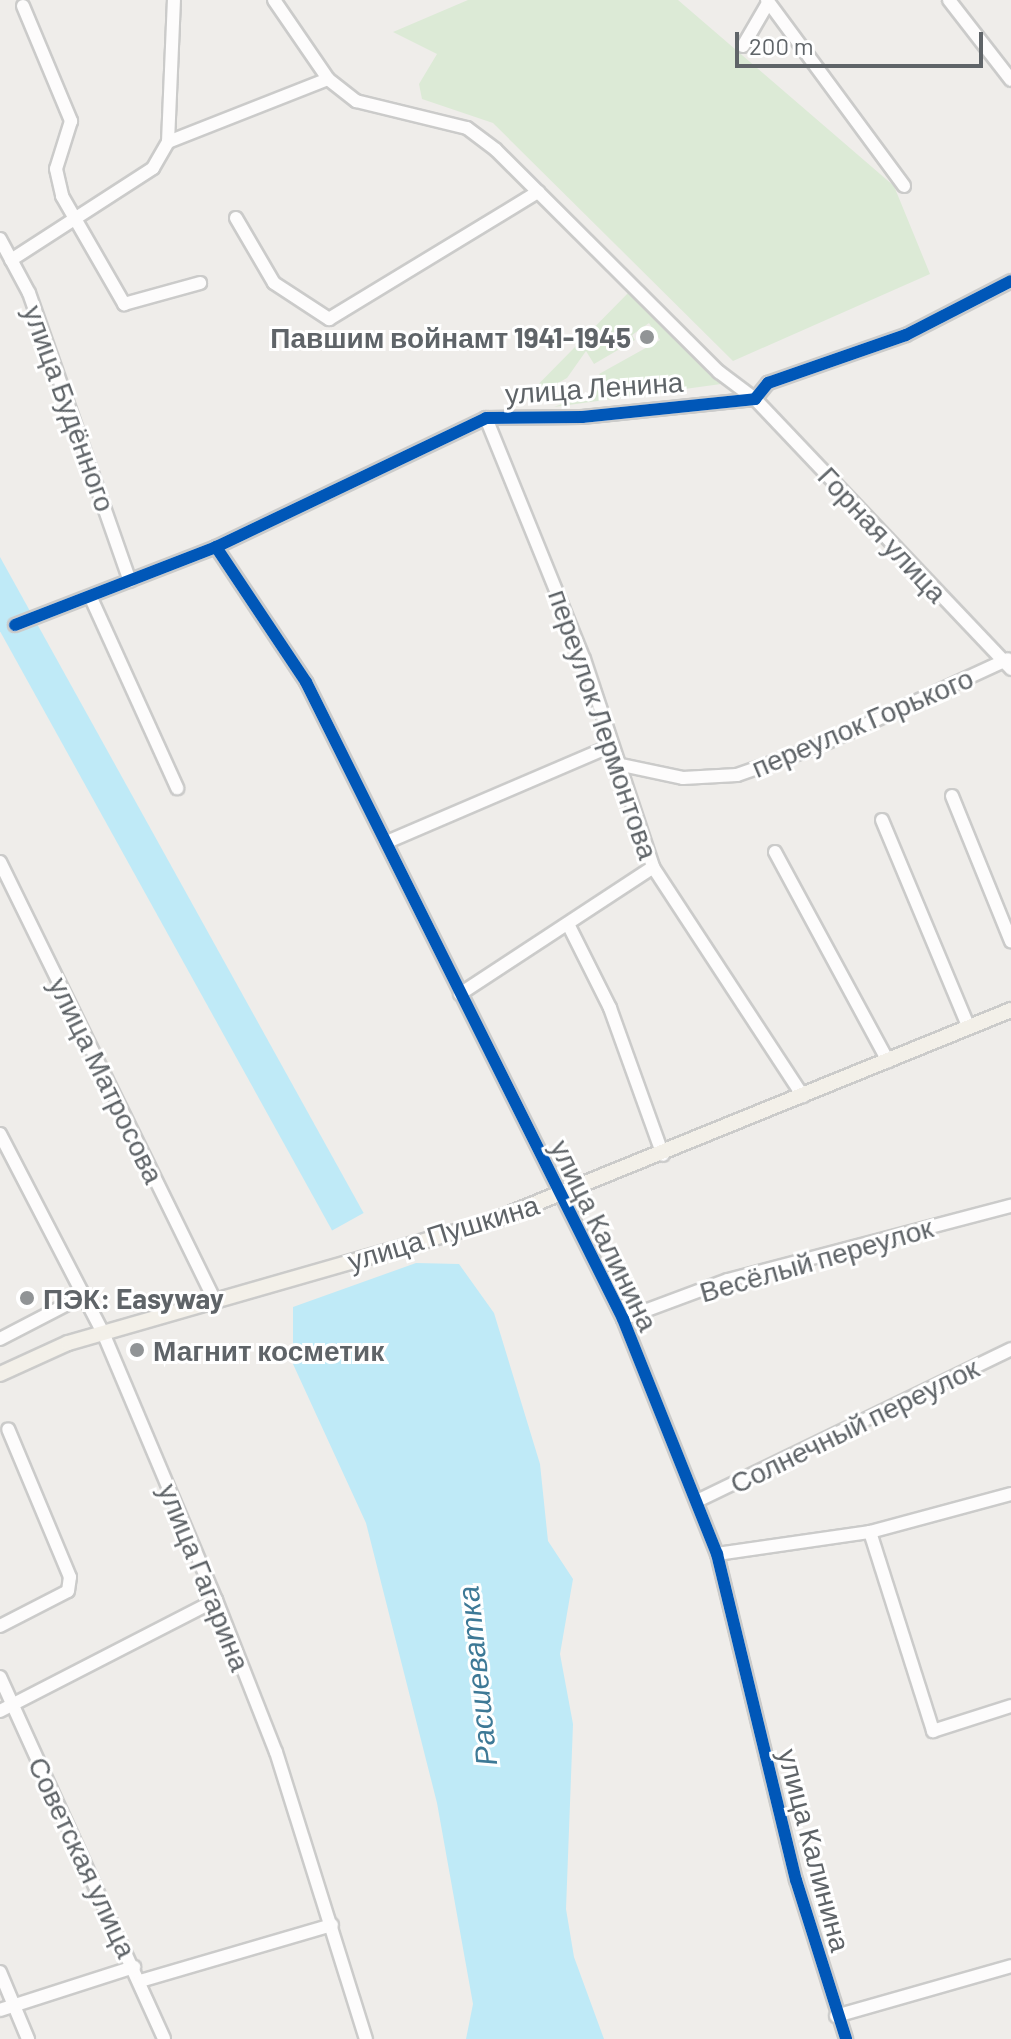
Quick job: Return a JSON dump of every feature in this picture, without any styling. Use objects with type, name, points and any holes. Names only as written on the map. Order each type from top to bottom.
[{"type":"main road","name":"улица Пушкина","points":[[0,1374],[104,1335],[214,1299],[558,1197],[1011,1010]]},
{"type":"street","points":[[11,260],[78,221],[153,168],[168,142],[174,0]]},
{"type":"street","points":[[168,142],[328,79],[274,0]]},
{"type":"street","points":[[949,0],[1011,80]]},
{"type":"street","points":[[743,46],[768,2],[904,186]]},
{"type":"street","points":[[23,6],[71,121],[56,169],[78,221],[124,304],[200,283]]},
{"type":"street","name":"Горная улица","points":[[328,79],[356,101],[467,128],[538,192],[719,372],[755,399],[1009,662]]},
{"type":"street","points":[[236,218],[274,283],[329,319],[538,192]]},
{"type":"street","name":"улица Будённого","points":[[0,239],[95,469],[130,581]]},
{"type":"street","name":"улица Ленина","points":[[15,625],[216,547],[486,418],[582,417],[755,399],[768,383],[906,335],[1011,281]]},
{"type":"street","name":"переулок Лермонтова","points":[[486,418],[569,617],[653,867],[803,1096]]},
{"type":"street","name":"улица Калинина","points":[[216,547],[306,682],[387,842],[558,1197],[623,1319],[717,1554],[836,2016],[846,2039]]},
{"type":"street","points":[[91,598],[177,788]]},
{"type":"street","name":"переулок Горького","points":[[617,764],[683,778],[737,775],[817,747],[1009,662]]},
{"type":"street","points":[[387,842],[611,746]]},
{"type":"street","points":[[952,796],[1011,941]]},
{"type":"street","points":[[882,820],[969,1028]]},
{"type":"street","points":[[775,852],[888,1061]]},
{"type":"street","name":"улица Матросова","points":[[0,862],[214,1299]]},
{"type":"street","points":[[460,994],[569,926],[653,867]]},
{"type":"street","points":[[569,926],[610,1008],[663,1155]]},
{"type":"street","name":"улица Гагарина","points":[[0,1134],[104,1335],[216,1600],[332,1925],[366,2039]]},
{"type":"street","name":"Весёлый переулок","points":[[623,1319],[728,1280],[1011,1206]]},
{"type":"street","points":[[0,1339],[83,1296]]},
{"type":"street","name":"Солнечный переулок","points":[[697,1501],[1011,1349]]},
{"type":"street","points":[[0,1626],[68,1591],[70,1577],[8,1429]]},
{"type":"street","points":[[717,1554],[870,1532],[1011,1494]]},
{"type":"street","points":[[870,1532],[933,1731],[1011,1706]]},
{"type":"street","points":[[0,1711],[216,1600]]},
{"type":"street","name":"Советская улица","points":[[0,1677],[164,2039]]},
{"type":"street","points":[[140,1981],[332,1925]]},
{"type":"street","points":[[836,2016],[1011,1966]]},
{"type":"street","points":[[0,2010],[134,1967]]},
{"type":"street","points":[[0,1972],[28,2039]]},
{"type":"green space","points":[[468,0],[678,0],[894,186],[930,274],[733,361],[493,123],[422,99],[419,84],[437,54],[393,32]]},
{"type":"green space","points":[[631,290],[721,384],[554,407],[609,386],[599,374],[660,340],[649,323],[632,335],[635,340],[594,364],[586,351],[567,378],[517,406]]},
{"type":"water","points":[[0,557],[364,1213],[332,1230],[0,631]]},
{"type":"water","name":"Расшеватка","points":[[416,1263],[459,1264],[494,1313],[540,1464],[548,1541],[573,1579],[560,1654],[573,1724],[566,1909],[574,1957],[604,2039],[466,2039],[473,2004],[437,1803],[366,1523],[293,1364],[293,1307]]},
{"type":"cycle path","points":[[15,625],[216,547],[486,418],[582,417],[755,399],[768,383],[906,335],[1011,281]]},
{"type":"cycle path","points":[[216,547],[306,682],[623,1319],[717,1554],[796,1880],[846,2039]]},
{"type":"place","name":"Павшим войнамт 1941-1945","points":[[647,337]]},
{"type":"place","name":"ПЭК: Easyway","points":[[27,1298]]},
{"type":"place","name":"Магнит косметик","points":[[137,1350]]}]
